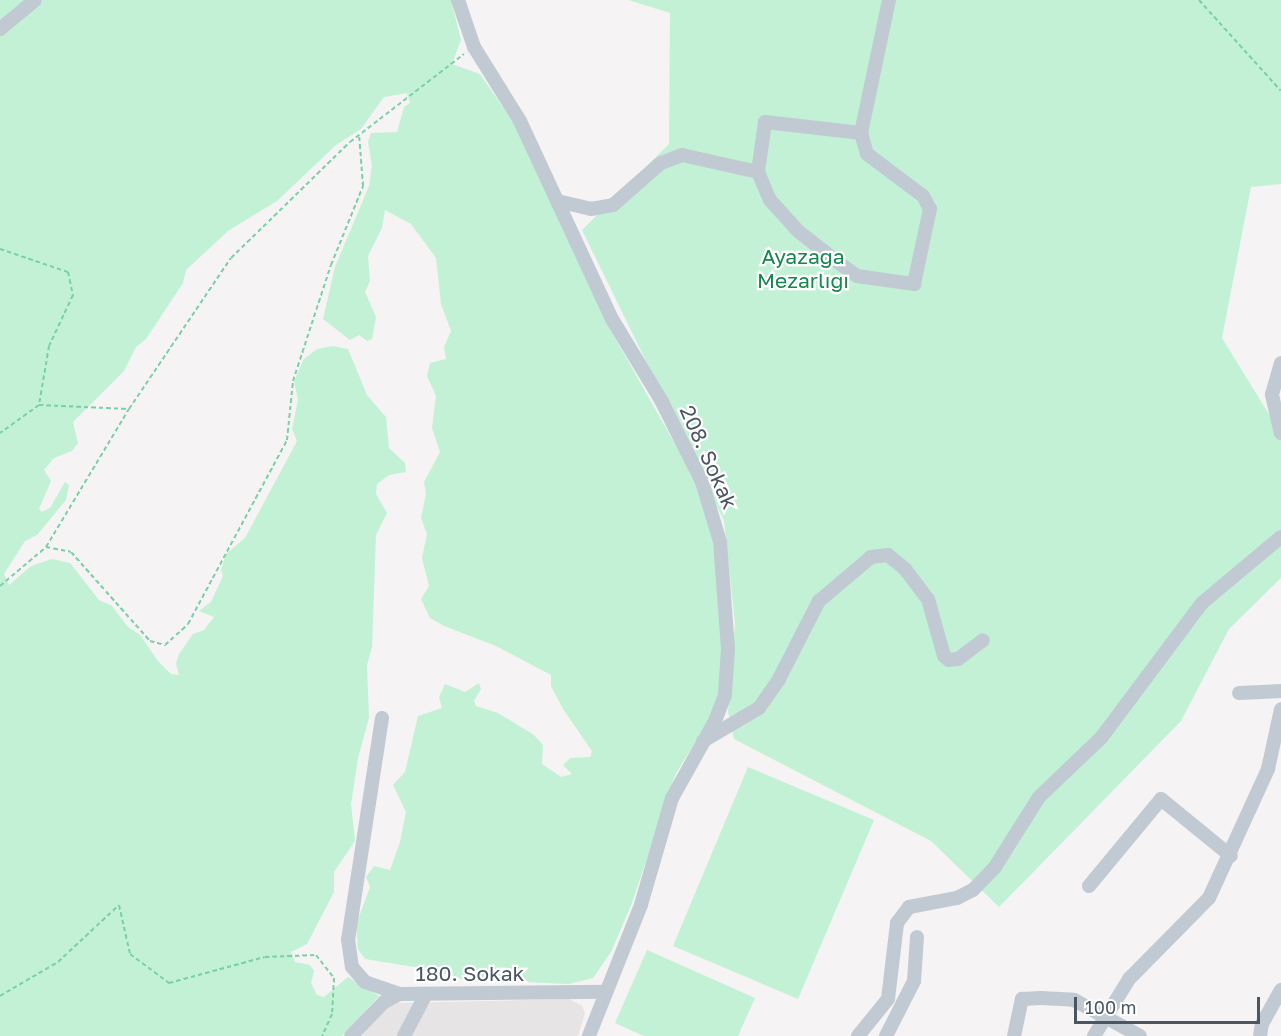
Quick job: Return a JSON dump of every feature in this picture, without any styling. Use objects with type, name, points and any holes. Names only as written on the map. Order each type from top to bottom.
[{"type":"street","points":[[0,29],[35,0]]},
{"type":"street","name":"208. Sokak","points":[[458,0],[474,47],[520,121],[612,319],[669,415],[714,516],[724,579],[727,677],[725,694],[672,798],[640,905],[589,1036]]},
{"type":"street","points":[[861,134],[765,122],[758,172],[770,200],[798,231],[857,276],[914,284],[930,209],[923,196],[867,154],[861,134],[890,0]]},
{"type":"street","points":[[557,201],[591,209],[613,205],[661,163],[682,155],[758,172]]},
{"type":"street","points":[[1281,363],[1272,395],[1281,433]]},
{"type":"street","points":[[858,1036],[888,999],[897,923],[909,907],[957,898],[973,890],[994,867],[1039,797],[1101,738],[1202,603],[1281,537]]},
{"type":"street","points":[[703,741],[759,708],[819,601],[871,557],[888,555],[928,599],[944,656],[949,660],[958,659],[983,640]]},
{"type":"street","points":[[1239,693],[1281,691]]},
{"type":"street","points":[[1094,1036],[1105,1014],[1129,979],[1209,898],[1231,856],[1268,769],[1281,709]]},
{"type":"street","points":[[382,718],[348,939],[352,967],[365,982],[400,993]]},
{"type":"street","points":[[1089,886],[1161,799],[1231,856]]},
{"type":"street","points":[[886,1036],[914,981],[917,937]]},
{"type":"street","points":[[1260,1036],[1262,1024],[1276,1009],[1281,990]]},
{"type":"street","name":"180. Sokak","points":[[351,1036],[384,1002],[400,993],[606,993]]},
{"type":"street","points":[[404,1036],[426,994]]},
{"type":"street","points":[[1014,1036],[1022,999],[1074,1000],[1105,1014],[1140,1036]]},
{"type":"path","points":[[1199,0],[1281,91]]},
{"type":"path","points":[[0,586],[46,547],[129,409],[231,258],[359,134],[474,47]]},
{"type":"path","points":[[46,547],[70,552],[150,641],[165,645],[188,624],[287,440],[298,366],[363,186],[359,134]]},
{"type":"path","points":[[0,249],[68,272],[73,284],[68,312],[49,346],[39,405]]},
{"type":"path","points":[[0,433],[39,405],[129,409]]},
{"type":"path","points":[[0,996],[57,962],[119,905],[130,954],[169,983],[265,957],[316,956],[334,978],[332,1014],[322,1036]]},
{"type":"shaded area","points":[[569,999],[582,1006],[585,1013],[578,1036],[361,1036],[389,1006],[399,1003]]},
{"type":"green space","points":[[0,0],[451,0],[461,40],[452,64],[480,74],[515,125],[606,322],[680,453],[696,486],[713,543],[723,649],[719,692],[709,720],[675,775],[632,903],[611,952],[593,978],[569,984],[462,979],[433,970],[365,959],[358,949],[356,925],[370,887],[366,877],[374,866],[390,870],[400,842],[406,812],[393,785],[405,772],[418,716],[442,708],[439,697],[445,684],[465,692],[479,683],[481,689],[474,701],[476,706],[498,713],[534,735],[543,745],[542,764],[561,777],[572,774],[563,765],[570,758],[590,757],[592,751],[563,709],[551,686],[551,675],[496,646],[444,626],[430,618],[421,599],[429,586],[422,558],[427,534],[421,518],[426,494],[424,482],[440,452],[432,428],[436,396],[427,376],[430,363],[446,359],[444,347],[451,331],[441,304],[436,258],[411,224],[385,210],[382,228],[368,256],[370,281],[365,292],[376,317],[372,339],[367,341],[359,335],[350,340],[323,319],[335,267],[369,186],[372,166],[368,142],[371,133],[397,132],[404,107],[410,103],[407,93],[384,97],[361,129],[336,145],[277,201],[228,231],[186,270],[183,283],[146,339],[136,347],[124,371],[73,422],[78,443],[72,451],[54,458],[44,470],[51,481],[39,509],[42,512],[50,508],[65,482],[69,485],[66,500],[37,535],[25,541],[4,574],[9,585],[31,566],[52,559],[70,563],[99,600],[112,606],[128,627],[140,635],[158,661],[171,674],[179,675],[176,664],[179,654],[193,634],[204,630],[214,617],[199,611],[211,602],[223,576],[221,570],[226,554],[245,538],[297,441],[292,429],[298,400],[294,381],[304,359],[317,349],[333,346],[348,349],[367,395],[386,417],[389,448],[405,463],[406,472],[389,475],[377,484],[376,494],[387,513],[376,535],[372,647],[367,665],[369,718],[358,758],[351,804],[355,841],[334,872],[334,892],[307,944],[291,952],[295,962],[310,965],[314,971],[311,983],[317,995],[324,997],[348,977],[379,996],[342,1036],[0,1036]]},
{"type":"green space","name":"Ayazağa Mezarlığı","points":[[628,0],[1281,0],[1281,184],[1251,187],[1222,338],[1281,434],[1281,578],[1229,629],[1181,721],[999,907],[931,841],[734,739],[728,712],[735,623],[724,521],[582,230],[669,144],[670,13]]},
{"type":"green space","points":[[748,767],[874,820],[798,999],[673,946]]},
{"type":"green space","points":[[647,950],[755,998],[738,1036],[644,1036],[615,1023]]}]
